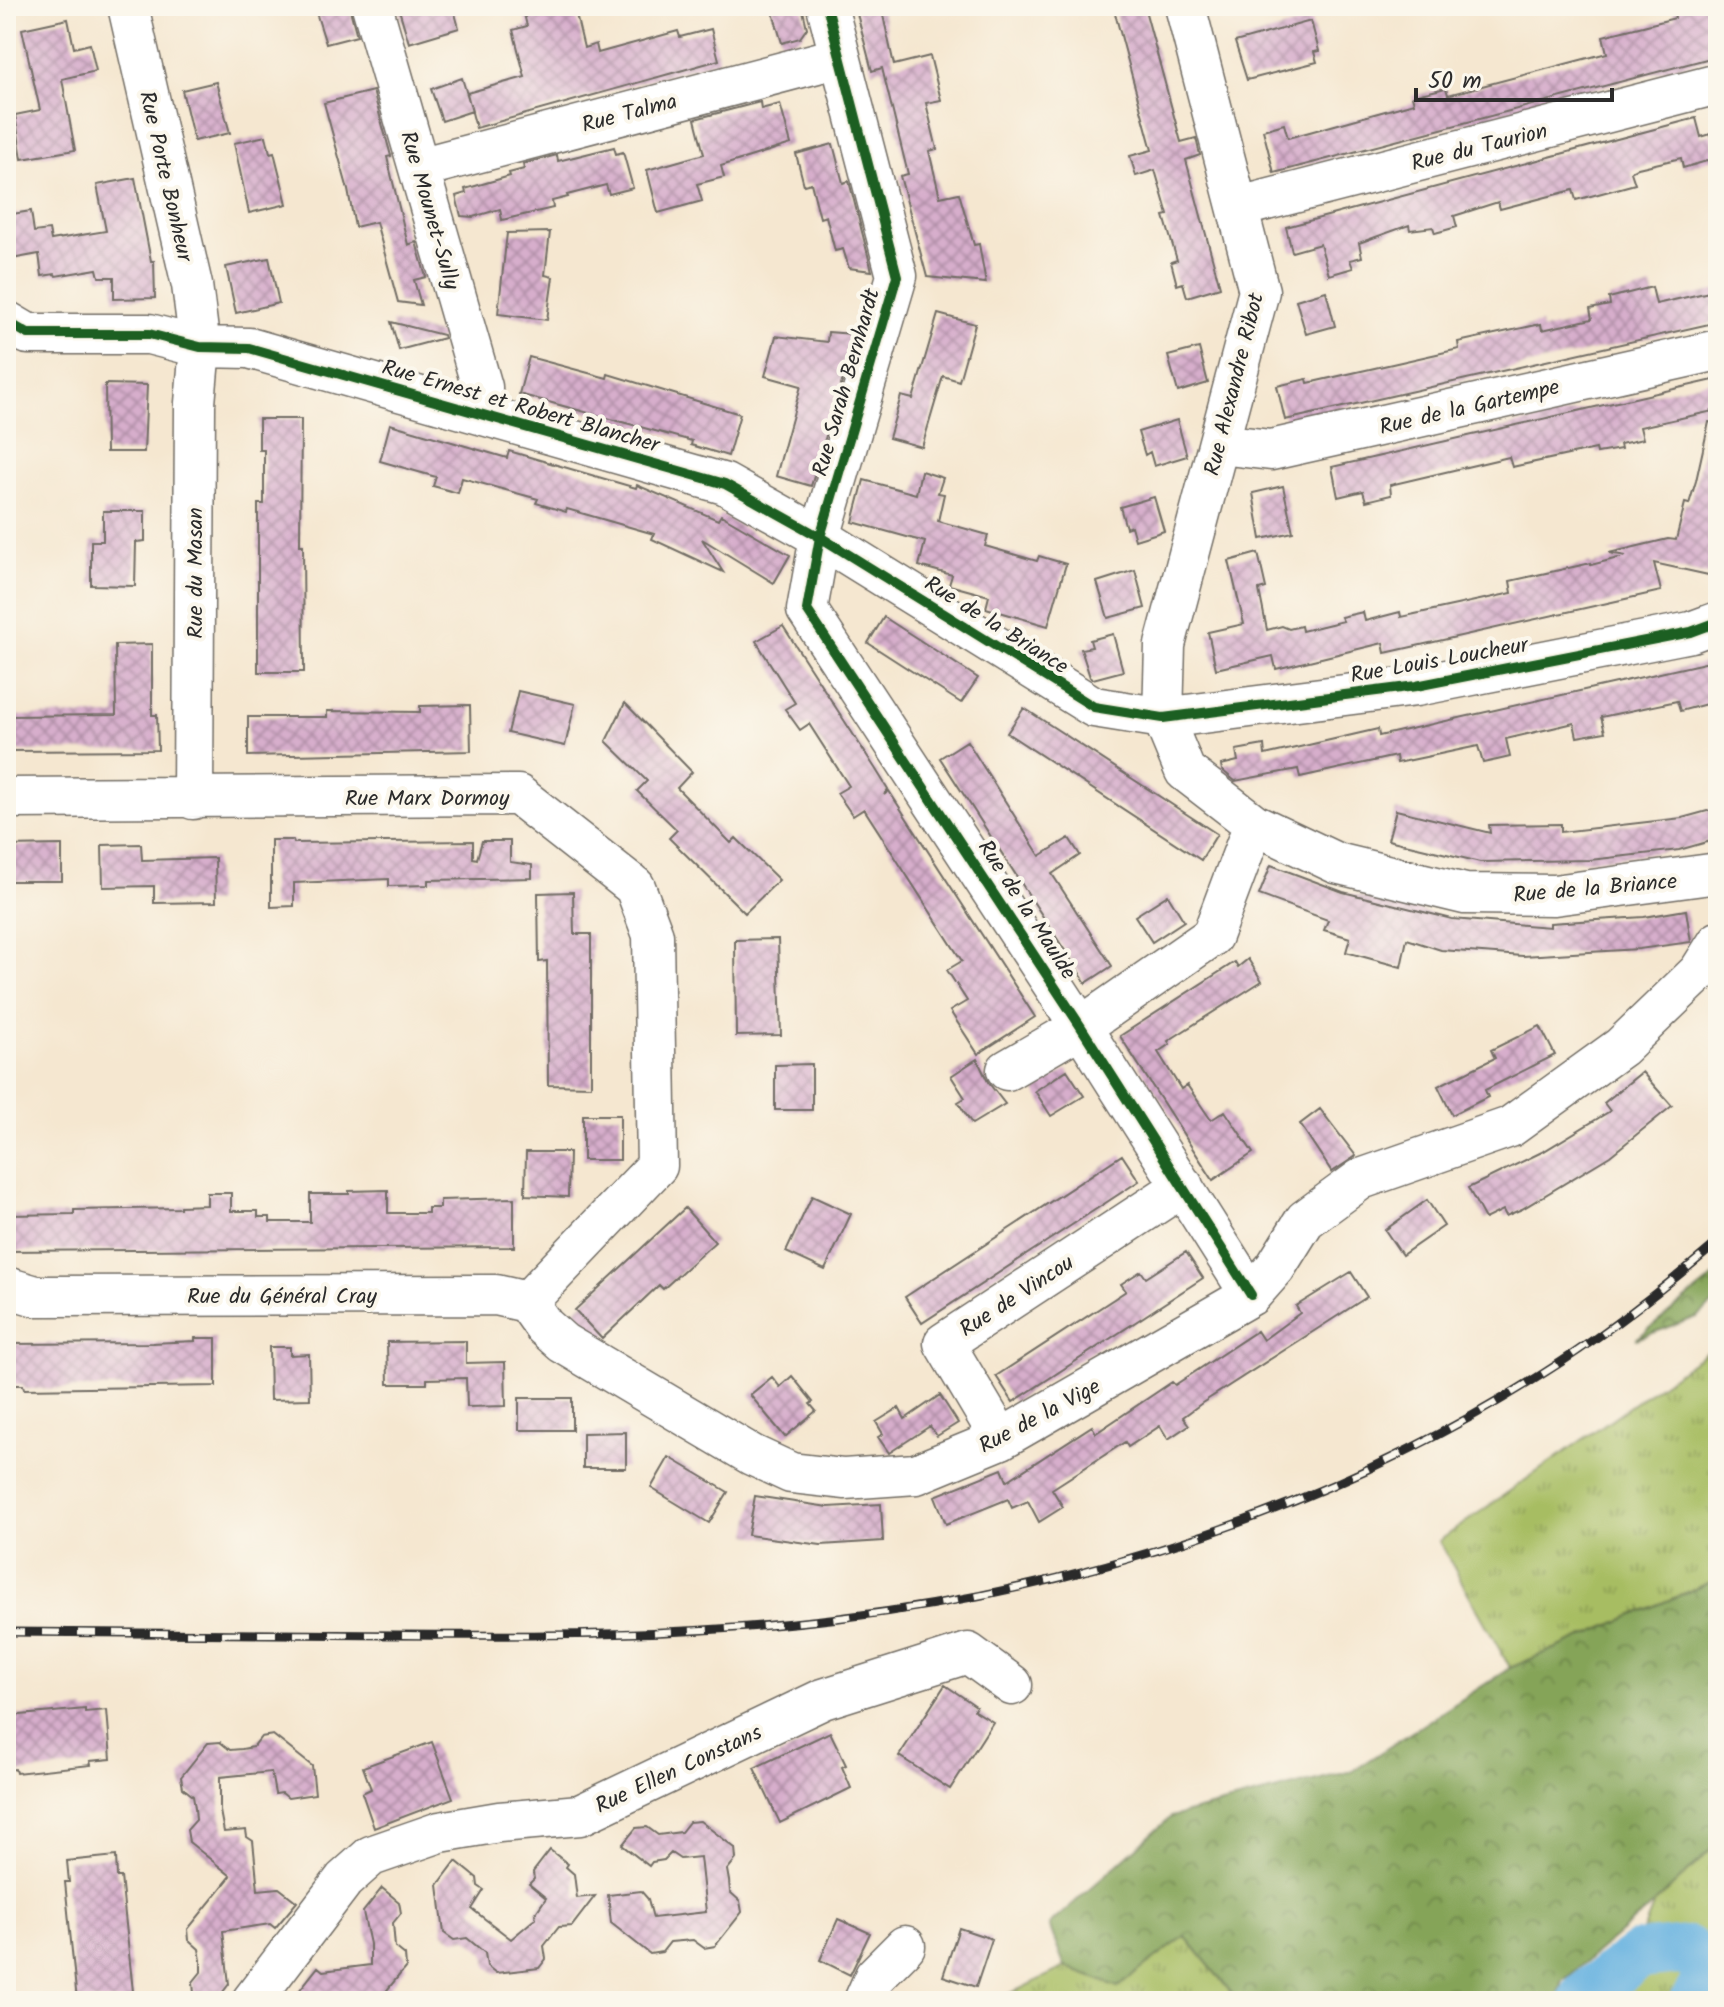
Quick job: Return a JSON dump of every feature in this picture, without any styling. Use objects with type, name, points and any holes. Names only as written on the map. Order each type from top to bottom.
[{"type":"street","name":"Rue Porte Bonheur","points":[[128,6],[192,285],[200,347]]},
{"type":"street","name":"Rue Mounet-Sully","points":[[372,6],[482,387],[483,414]]},
{"type":"street","name":"Rue Sarah Bernhardt","points":[[820,537],[897,276],[827,6]]},
{"type":"street","name":"Rue Alexandre Ribot","points":[[1163,718],[1165,645],[1259,291],[1185,6]]},
{"type":"street","name":"Rue Talma","points":[[419,168],[840,57]]},
{"type":"street","name":"Rue du Taurion","points":[[1239,207],[1718,84]]},
{"type":"street","name":"Rue Ernest et Robert Blancher","points":[[13,337],[149,334],[200,347],[249,348],[725,484],[820,537]]},
{"type":"street","name":"Rue du Masan","points":[[193,799],[195,403],[200,347]]},
{"type":"street","name":"Rue de la Gartempe","points":[[1219,444],[1271,450],[1718,350]]},
{"type":"street","name":"Rue de la Briance","points":[[820,537],[1094,707],[1163,718],[1185,771],[1254,824],[1336,863],[1465,894],[1554,895],[1718,873]]},
{"type":"street","name":"Rue de la Maulde","points":[[820,537],[807,610],[1081,1027],[1251,1295]]},
{"type":"street","name":"Rue Louis Loucheur","points":[[1163,718],[1416,686],[1691,632],[1718,622]]},
{"type":"street","name":"Rue Marx Dormoy","points":[[6,798],[518,795],[635,887],[653,935],[657,1166],[527,1302]]},
{"type":"street","points":[[1007,1070],[1081,1027],[1212,936],[1254,824]]},
{"type":"street","name":"Rue de la Vige","points":[[527,1302],[544,1326],[563,1343],[752,1455],[791,1473],[844,1479],[916,1474],[1001,1439],[1251,1295],[1275,1268],[1305,1220],[1361,1179],[1510,1127],[1621,1047],[1699,972],[1718,942]]},
{"type":"street","name":"Rue de Vincou","points":[[1001,1439],[944,1343],[1183,1186]]},
{"type":"street","name":"Rue du Général Cray","points":[[16,1297],[496,1295],[527,1302]]},
{"type":"street","name":"Rue Ellen Constans","points":[[252,2001],[344,1880],[371,1856],[440,1832],[499,1822],[580,1815],[823,1699],[968,1653],[1012,1685]]},
{"type":"street","points":[[864,2001],[875,1976],[905,1946]]},
{"type":"green space","points":[[1718,1274],[1718,1301],[1697,1317],[1636,1339]]},
{"type":"green space","points":[[1718,1344],[1718,1579],[1510,1668],[1439,1541]]},
{"type":"green space","points":[[1718,1579],[1718,1843],[1654,1904],[1563,1981],[1557,2001],[1238,2001],[1185,1936],[1118,1987],[1065,1967],[1049,1925],[1171,1817],[1352,1771],[1510,1668]]},
{"type":"green space","points":[[1718,1843],[1718,2001],[1615,2001],[1654,1904]]},
{"type":"green space","points":[[1185,1936],[1238,2001],[995,2001],[1065,1967],[1118,1986]]},
{"type":"building","points":[[314,6],[349,6],[357,36],[326,44]]},
{"type":"building","points":[[398,6],[453,6],[459,28],[409,43]]},
{"type":"building","points":[[522,6],[574,6],[584,48],[596,44],[598,53],[678,31],[680,37],[711,29],[719,60],[476,128],[467,93],[525,77],[513,30],[527,26]]},
{"type":"building","points":[[771,6],[802,6],[807,28],[800,38],[782,43]]},
{"type":"building","points":[[855,6],[881,6],[894,65],[930,56],[941,100],[926,103],[937,149],[929,151],[940,197],[959,193],[974,245],[979,244],[986,283],[927,277],[900,176],[908,174],[882,68],[872,71]]},
{"type":"building","points":[[1113,6],[1144,6],[1181,142],[1196,138],[1200,155],[1186,160],[1220,287],[1187,297],[1183,283],[1177,285],[1171,262],[1177,260],[1155,170],[1136,176],[1130,156],[1152,150]]},
{"type":"building","points":[[1672,6],[1713,6],[1718,24],[1718,56],[1274,173],[1263,130],[1284,124],[1288,138],[1414,103],[1412,96],[1446,88],[1448,95],[1607,53],[1603,36],[1675,18]]},
{"type":"building","points":[[68,19],[74,48],[90,44],[96,71],[62,79],[75,150],[22,159],[15,115],[40,110],[22,29]]},
{"type":"building","points":[[1311,21],[1319,51],[1314,52],[1317,62],[1247,80],[1235,42]]},
{"type":"building","points":[[462,78],[472,111],[442,121],[431,89]]},
{"type":"building","points":[[216,82],[230,133],[194,141],[182,90]]},
{"type":"building","points":[[373,91],[391,156],[387,157],[408,245],[416,242],[426,277],[414,280],[421,305],[398,302],[376,222],[355,227],[324,103]]},
{"type":"building","points":[[760,102],[761,109],[780,104],[791,144],[721,166],[724,177],[697,184],[702,201],[658,213],[647,170],[704,154],[695,119]]},
{"type":"building","points":[[1696,118],[1701,137],[1711,134],[1717,158],[1683,168],[1681,158],[1638,168],[1631,172],[1635,184],[1576,200],[1573,190],[1500,209],[1498,202],[1454,216],[1457,227],[1435,233],[1433,227],[1410,230],[1409,225],[1359,243],[1362,257],[1350,260],[1353,268],[1329,275],[1320,244],[1292,252],[1286,227]]},
{"type":"building","points":[[266,136],[270,153],[274,152],[287,204],[249,213],[234,143]]},
{"type":"building","points":[[833,144],[843,183],[849,181],[872,271],[849,268],[843,249],[835,251],[826,216],[820,218],[811,183],[804,185],[796,154]]},
{"type":"building","points":[[614,147],[616,154],[623,152],[633,188],[609,194],[606,185],[552,201],[553,208],[502,220],[500,209],[473,217],[461,216],[456,196],[466,193],[465,189],[510,176],[509,173],[524,169],[523,164],[557,155],[558,161]]},
{"type":"building","points":[[135,178],[151,261],[154,261],[155,298],[114,299],[114,277],[99,277],[97,269],[42,276],[39,254],[6,260],[6,215],[31,211],[34,232],[49,230],[51,240],[106,231],[97,185]]},
{"type":"building","points":[[550,232],[545,275],[553,277],[547,320],[498,314],[507,233]]},
{"type":"building","points":[[269,258],[279,303],[236,313],[226,267]]},
{"type":"building","points":[[1652,287],[1656,304],[1718,290],[1718,322],[1285,420],[1277,386],[1307,379],[1308,383],[1459,349],[1458,342],[1541,324],[1542,330],[1592,319],[1590,309],[1610,305],[1609,298]]},
{"type":"building","points":[[1326,291],[1335,326],[1306,334],[1296,300]]},
{"type":"building","points":[[938,314],[975,324],[959,381],[943,376],[922,447],[889,438],[901,396],[913,399]]},
{"type":"building","points":[[391,322],[443,335],[444,338],[399,350]]},
{"type":"building","points":[[828,332],[852,334],[850,355],[811,486],[776,476],[801,386],[765,376],[776,336],[827,342]]},
{"type":"building","points":[[1199,348],[1208,383],[1178,392],[1168,356]]},
{"type":"building","points":[[529,357],[607,378],[608,374],[740,414],[728,456],[691,445],[692,441],[519,394]]},
{"type":"building","points":[[1718,379],[1718,410],[1640,427],[1643,439],[1620,444],[1621,449],[1597,453],[1596,449],[1512,467],[1509,457],[1390,485],[1391,495],[1366,501],[1363,491],[1338,497],[1332,467]]},
{"type":"building","points":[[105,384],[147,385],[144,452],[106,452]]},
{"type":"building","points":[[259,419],[301,419],[300,545],[303,545],[304,672],[258,672],[258,504],[264,504],[264,450],[259,450]]},
{"type":"building","points":[[1177,420],[1187,456],[1154,466],[1150,452],[1145,455],[1138,432]]},
{"type":"building","points":[[1709,422],[1718,423],[1718,554],[1713,576],[1654,563],[1661,591],[1385,653],[1383,643],[1276,669],[1273,656],[1216,669],[1208,632],[1244,624],[1229,561],[1258,553],[1266,588],[1259,590],[1267,630],[1301,626],[1302,631],[1343,621],[1341,617],[1363,612],[1365,621],[1400,612],[1401,617],[1512,593],[1510,581],[1591,565],[1626,556],[1609,553],[1668,539],[1676,540],[1685,503],[1689,504],[1696,481]]},
{"type":"building","points":[[390,424],[507,458],[509,451],[636,488],[637,485],[718,520],[721,515],[790,555],[774,583],[702,539],[723,572],[652,539],[654,534],[536,503],[538,499],[462,478],[458,493],[433,486],[436,477],[380,461]]},
{"type":"building","points":[[921,471],[943,478],[938,493],[944,494],[938,521],[988,535],[985,546],[1037,561],[1039,556],[1066,564],[1048,626],[986,608],[989,596],[949,585],[952,575],[919,566],[925,542],[853,522],[864,480],[916,494]]},
{"type":"building","points":[[1283,486],[1293,532],[1261,539],[1253,493]]},
{"type":"building","points":[[1154,497],[1164,531],[1135,540],[1131,526],[1126,528],[1120,507]]},
{"type":"building","points":[[103,511],[145,511],[145,541],[136,542],[135,586],[91,585],[91,541],[103,541]]},
{"type":"building","points":[[1135,570],[1145,608],[1108,618],[1097,582]]},
{"type":"building","points":[[884,617],[978,678],[961,703],[868,643]]},
{"type":"building","points":[[783,626],[888,789],[884,795],[889,791],[1035,1017],[978,1054],[950,1011],[967,1001],[947,970],[962,961],[864,809],[853,816],[837,793],[849,786],[809,724],[800,730],[785,709],[795,703],[756,641]]},
{"type":"building","points":[[1113,634],[1123,671],[1093,679],[1081,649],[1092,647],[1090,640]]},
{"type":"building","points":[[152,644],[152,715],[157,715],[158,750],[6,751],[6,716],[116,715],[115,645]]},
{"type":"building","points":[[1718,660],[1718,701],[1680,711],[1677,701],[1601,717],[1605,732],[1577,737],[1574,723],[1506,739],[1510,757],[1497,760],[1483,763],[1478,746],[1397,763],[1396,756],[1300,777],[1298,769],[1235,781],[1222,770],[1221,765],[1238,761],[1236,750],[1264,745],[1265,755],[1378,729],[1379,736]]},
{"type":"building","points":[[518,691],[575,704],[565,746],[508,733]]},
{"type":"building","points":[[625,703],[692,772],[677,788],[731,843],[736,838],[779,880],[745,913],[669,838],[677,830],[637,791],[647,781],[606,741]]},
{"type":"building","points":[[470,705],[471,751],[248,756],[248,717],[327,717],[327,711],[420,712],[420,706]]},
{"type":"building","points":[[1024,708],[1217,834],[1201,860],[1007,733]]},
{"type":"building","points":[[967,741],[1040,856],[1069,838],[1080,855],[1052,874],[1112,966],[1086,983],[940,758]]},
{"type":"building","points":[[1718,808],[1718,839],[1679,850],[1590,860],[1480,862],[1388,840],[1396,810],[1490,833],[1489,825],[1561,824],[1561,832],[1682,818]]},
{"type":"building","points":[[271,840],[293,840],[294,843],[473,841],[473,858],[477,859],[482,841],[510,841],[510,862],[532,865],[532,878],[428,880],[428,885],[389,886],[389,879],[294,883],[294,906],[271,907]]},
{"type":"building","points":[[141,844],[142,860],[215,858],[216,902],[154,903],[154,886],[103,887],[102,845]]},
{"type":"building","points":[[62,845],[62,881],[6,881],[6,846]]},
{"type":"building","points":[[1271,865],[1343,892],[1452,919],[1550,927],[1550,923],[1644,917],[1686,910],[1691,942],[1639,949],[1523,956],[1441,950],[1407,939],[1401,967],[1346,952],[1350,938],[1324,930],[1328,920],[1259,895]]},
{"type":"building","points":[[573,892],[574,934],[591,934],[591,1086],[548,1085],[547,961],[539,962],[538,893]]},
{"type":"building","points":[[1168,895],[1184,921],[1152,942],[1135,916]]},
{"type":"building","points":[[778,939],[781,1035],[736,1036],[735,940]]},
{"type":"building","points":[[1248,959],[1262,981],[1168,1041],[1170,1044],[1158,1052],[1181,1089],[1187,1085],[1211,1120],[1225,1111],[1253,1153],[1213,1180],[1120,1036],[1235,962],[1238,967]]},
{"type":"building","points":[[1540,1026],[1555,1055],[1485,1090],[1488,1097],[1452,1115],[1438,1086],[1495,1058],[1491,1050]]},
{"type":"building","points":[[977,1059],[988,1082],[1005,1104],[972,1124],[958,1102],[965,1098],[951,1076]]},
{"type":"building","points":[[812,1064],[812,1110],[775,1110],[775,1065]]},
{"type":"building","points":[[1067,1070],[1084,1096],[1051,1116],[1035,1091]]},
{"type":"building","points":[[1642,1072],[1672,1106],[1610,1156],[1522,1209],[1506,1216],[1503,1210],[1485,1219],[1468,1188],[1544,1151],[1610,1111],[1604,1103]]},
{"type":"building","points":[[1320,1109],[1356,1156],[1332,1172],[1300,1124]]},
{"type":"building","points":[[583,1115],[620,1115],[620,1160],[583,1160]]},
{"type":"building","points":[[526,1152],[569,1152],[568,1197],[525,1195]]},
{"type":"building","points":[[1122,1155],[1139,1181],[922,1323],[905,1297]]},
{"type":"building","points":[[388,1190],[388,1213],[428,1213],[428,1208],[440,1208],[440,1200],[514,1198],[514,1247],[6,1251],[6,1215],[180,1208],[207,1205],[207,1193],[231,1193],[231,1211],[258,1211],[258,1217],[270,1217],[270,1222],[310,1222],[310,1194]]},
{"type":"building","points":[[812,1196],[851,1214],[825,1270],[786,1252]]},
{"type":"building","points":[[1427,1200],[1444,1226],[1402,1255],[1385,1230]]},
{"type":"building","points":[[685,1208],[715,1242],[663,1289],[659,1285],[602,1339],[575,1310]]},
{"type":"building","points":[[1186,1252],[1203,1278],[1013,1402],[996,1376],[1126,1291],[1121,1284],[1141,1271],[1146,1278]]},
{"type":"building","points":[[1351,1272],[1367,1297],[1202,1403],[1183,1417],[1189,1425],[1168,1439],[1160,1426],[1128,1447],[1125,1442],[1052,1489],[1063,1507],[1039,1522],[1028,1501],[1012,1508],[1008,1499],[946,1524],[935,1496],[1002,1469],[1007,1481],[1092,1426],[1096,1433],[1172,1382],[1175,1385],[1257,1331],[1263,1340],[1300,1313],[1296,1306]]},
{"type":"building","points":[[195,1338],[216,1338],[216,1386],[24,1389],[23,1385],[6,1385],[6,1344],[152,1343],[195,1341]]},
{"type":"building","points":[[466,1341],[466,1363],[505,1362],[506,1406],[467,1407],[466,1378],[427,1379],[427,1384],[388,1384],[387,1342]]},
{"type":"building","points":[[269,1347],[290,1347],[290,1355],[309,1354],[310,1399],[270,1400]]},
{"type":"building","points":[[792,1376],[813,1402],[810,1404],[816,1411],[785,1437],[750,1395],[772,1377],[780,1387]]},
{"type":"building","points":[[940,1395],[958,1423],[937,1436],[930,1426],[889,1453],[878,1437],[883,1434],[876,1422],[899,1408],[905,1419]]},
{"type":"building","points":[[519,1398],[572,1398],[572,1430],[519,1430]]},
{"type":"building","points":[[626,1432],[626,1468],[583,1468],[583,1433]]},
{"type":"building","points":[[669,1457],[728,1492],[709,1523],[651,1488]]},
{"type":"building","points":[[755,1496],[828,1507],[881,1504],[883,1541],[821,1545],[748,1535]]},
{"type":"building","points":[[945,1685],[993,1722],[950,1789],[899,1756]]},
{"type":"building","points":[[85,1709],[85,1712],[107,1710],[111,1759],[90,1761],[91,1765],[16,1773],[15,1769],[6,1770],[6,1720],[11,1720],[10,1716]]},
{"type":"building","points":[[830,1732],[846,1765],[842,1767],[851,1788],[780,1823],[754,1768]]},
{"type":"building","points":[[273,1735],[312,1766],[315,1794],[288,1798],[282,1793],[275,1794],[271,1772],[220,1777],[220,1811],[224,1832],[246,1830],[247,1837],[253,1841],[258,1890],[279,1888],[297,1902],[275,1928],[270,1924],[223,1931],[229,1984],[216,2001],[203,2001],[194,1994],[193,1982],[201,1972],[201,1960],[199,1949],[189,1940],[188,1929],[231,1876],[189,1842],[187,1830],[196,1820],[195,1808],[193,1796],[183,1788],[181,1777],[208,1743],[220,1742],[230,1750],[242,1749],[253,1747],[261,1737]]},
{"type":"building","points":[[432,1742],[453,1798],[374,1828],[362,1793],[371,1789],[363,1767]]},
{"type":"building","points":[[700,1821],[735,1848],[736,1859],[727,1870],[730,1892],[740,1901],[742,1912],[715,1946],[704,1948],[693,1940],[670,1942],[662,1952],[650,1954],[611,1923],[608,1895],[641,1891],[648,1899],[653,1918],[706,1912],[700,1857],[680,1859],[671,1853],[664,1860],[652,1862],[649,1866],[622,1845],[636,1828],[647,1827],[658,1835],[681,1832],[689,1822]]},
{"type":"building","points":[[550,1850],[568,1864],[566,1867],[574,1874],[577,1898],[595,1896],[572,1926],[559,1927],[544,1946],[546,1959],[539,1968],[496,1973],[487,1966],[485,1953],[467,1938],[454,1940],[444,1933],[438,1885],[456,1861],[477,1878],[478,1886],[484,1890],[472,1909],[511,1939],[536,1918],[535,1914],[546,1898],[529,1884],[534,1879],[533,1872]]},
{"type":"building","points":[[116,1856],[134,2001],[77,2001],[65,1882],[69,1882],[67,1861]]},
{"type":"building","points":[[382,1888],[399,1902],[401,1913],[393,1923],[395,1947],[405,1955],[406,1967],[379,2000],[367,2001],[357,1993],[334,1996],[330,2001],[291,2001],[318,1967],[323,1971],[370,1965],[370,1944],[363,1912]]},
{"type":"building","points":[[838,1919],[870,1933],[850,1975],[820,1960]]},
{"type":"building","points":[[959,1928],[992,1939],[976,1987],[943,1976]]},
{"type":"waterway","points":[[1582,2001],[1586,1994],[1639,1955],[1688,1950],[1710,1974],[1694,2001]]},
{"type":"railway","points":[[6,1632],[507,1635],[673,1632],[839,1618],[931,1605],[1024,1586],[1115,1563],[1205,1534],[1294,1501],[1380,1463],[1464,1421],[1567,1358],[1634,1310],[1718,1242]]},
{"type":"cycle path","points":[[827,6],[897,276],[820,537],[807,610],[1081,1027],[1251,1295]]},
{"type":"cycle path","points":[[6,321],[28,334],[149,334],[200,347],[249,348],[725,484],[820,537],[1094,707],[1163,718],[1416,686],[1691,632],[1718,622]]}]
